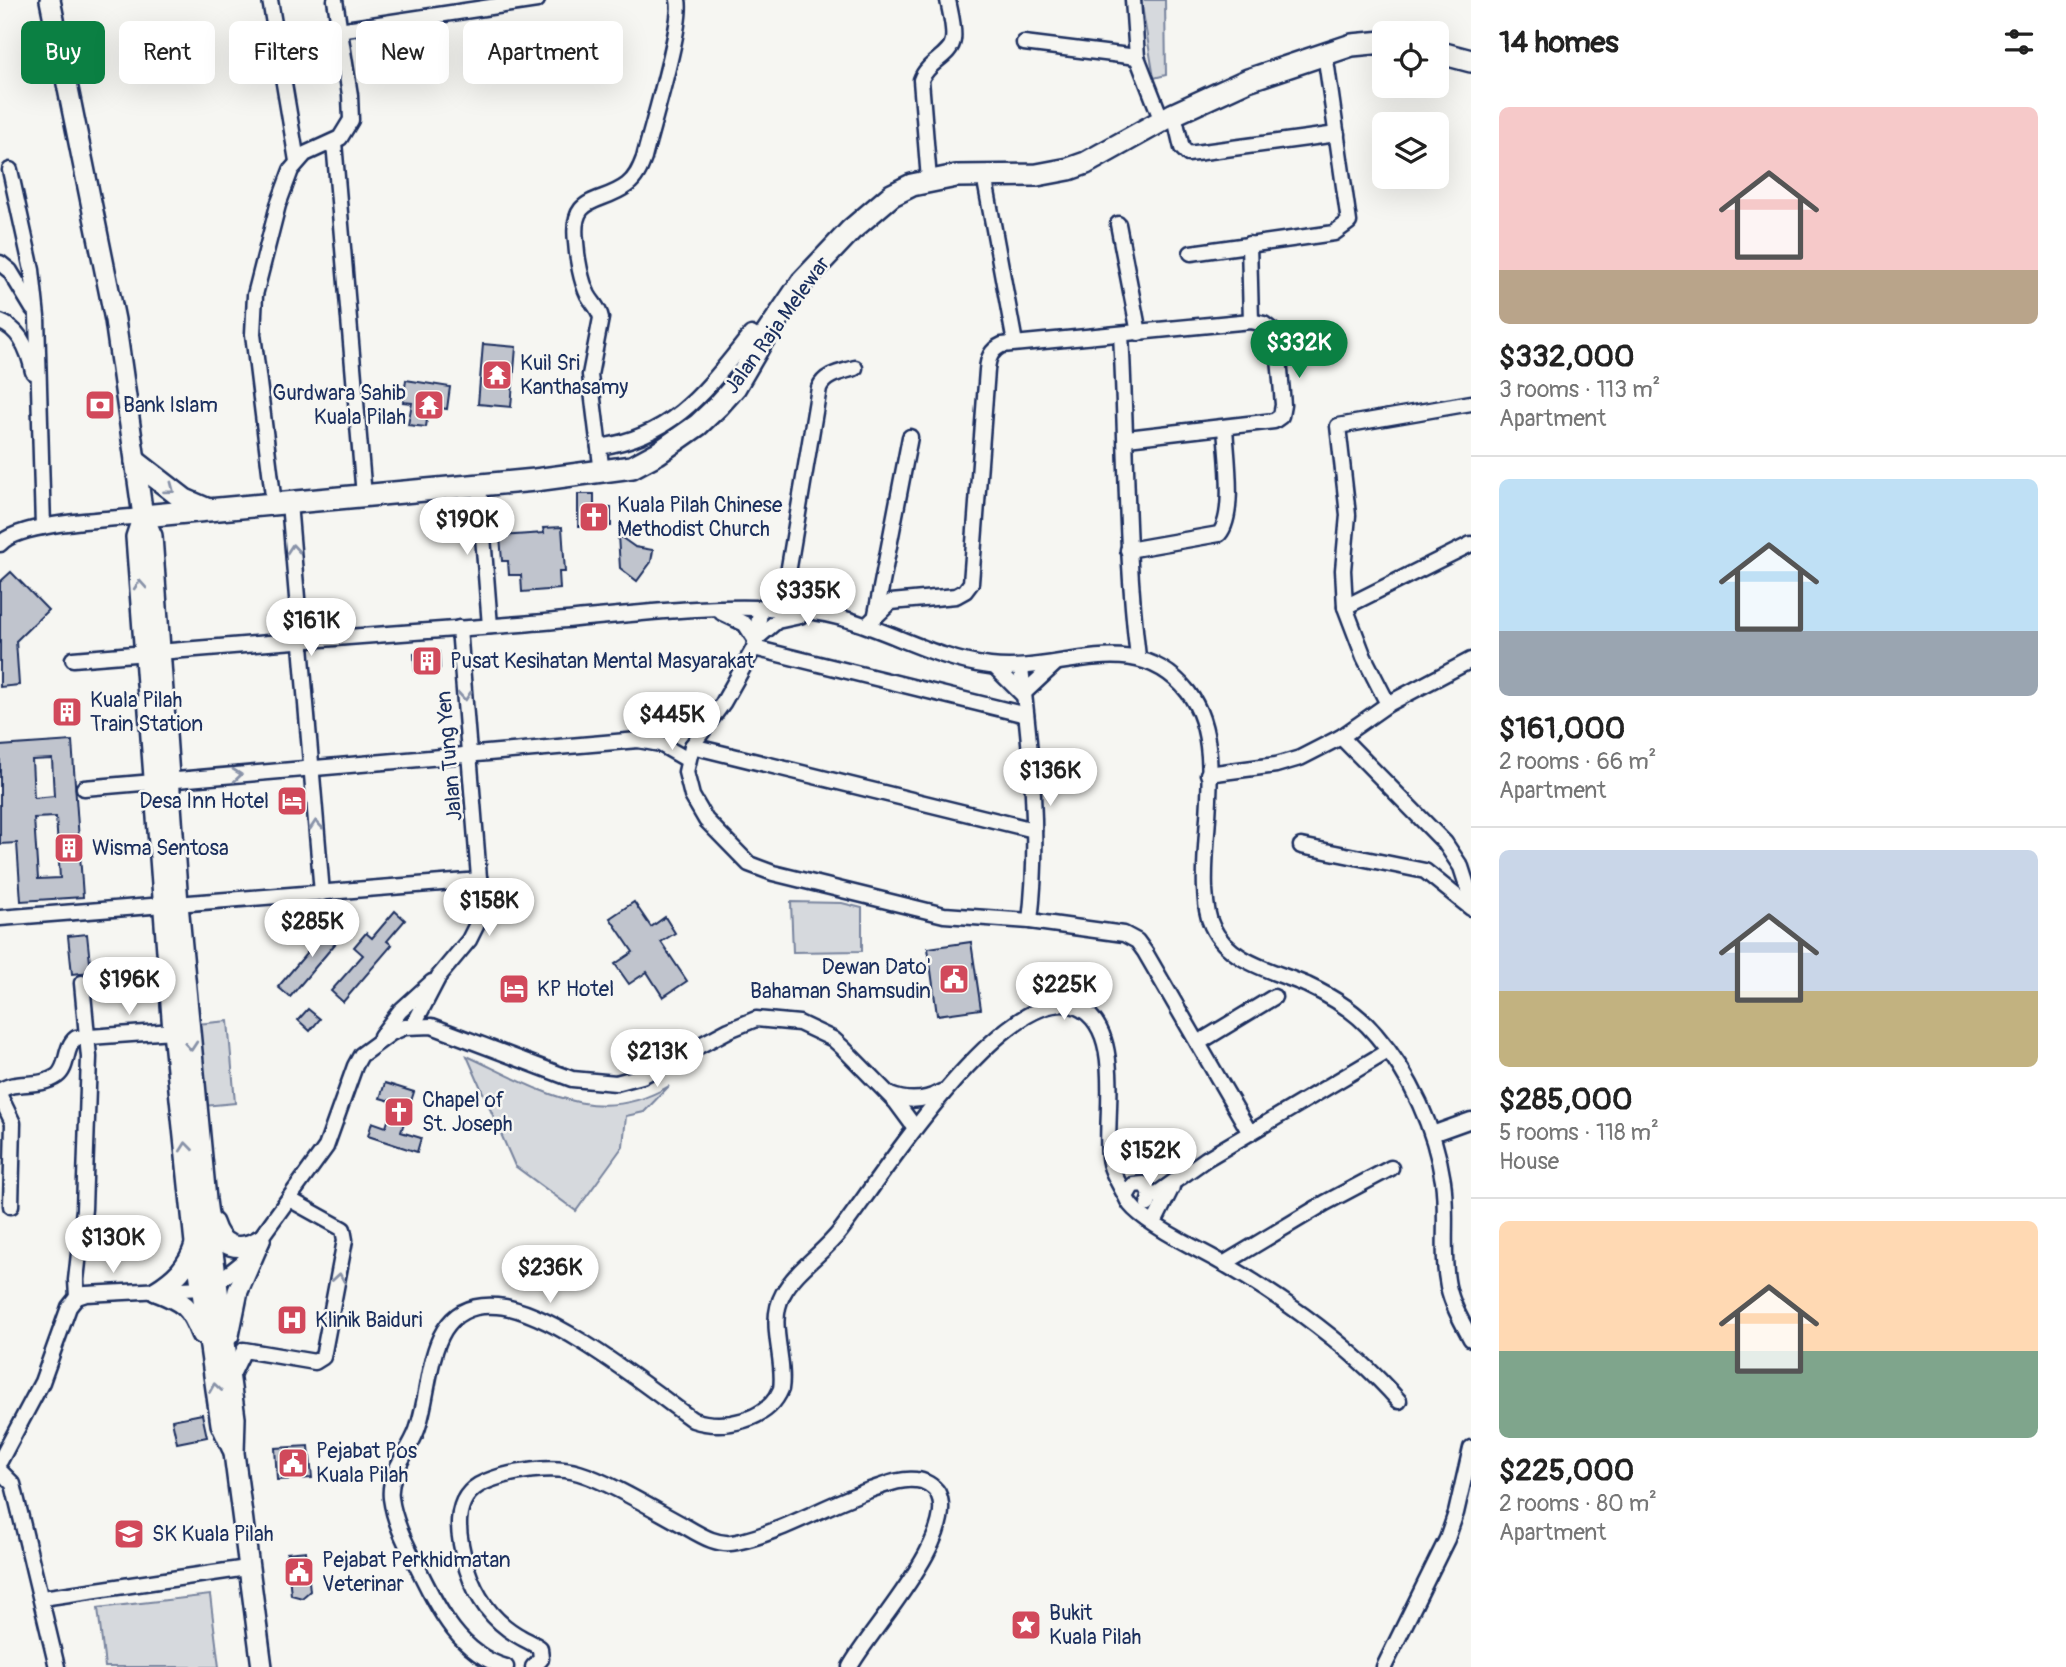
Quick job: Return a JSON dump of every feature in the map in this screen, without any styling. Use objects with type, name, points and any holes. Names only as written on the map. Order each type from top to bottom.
[{"type":"highway","name":"Jalan Raja Melewar","points":[[144,516],[602,473],[632,467],[658,453],[698,425],[734,387],[802,282],[851,230],[892,195],[929,180],[985,175],[1037,175],[1069,169],[1086,163],[1168,117],[1248,80],[1325,53],[1352,45],[1372,43]]},
{"type":"highway","points":[[1449,47],[1471,50]]},
{"type":"highway","points":[[1449,55],[1471,61]]},
{"type":"highway","points":[[136,462],[185,500],[209,510]]},
{"type":"main road","points":[[50,0],[115,320],[144,516],[152,536],[152,652],[171,905],[206,1200],[209,1286],[217,1352],[221,1424],[234,1453]]},
{"type":"main road","points":[[171,905],[173,1031],[195,1243],[209,1286]]},
{"type":"main road","points":[[206,1200],[216,1233],[224,1242],[240,1248],[260,1240]]},
{"type":"main road","points":[[217,1352],[238,1291],[260,1240]]},
{"type":"main road","points":[[195,1243],[183,1270],[156,1292],[181,1302],[192,1312],[230,1379],[235,1418],[234,1453],[262,1667]]},
{"type":"street","points":[[270,0],[297,161]]},
{"type":"street","points":[[335,0],[338,21]]},
{"type":"street","points":[[342,30],[537,0]]},
{"type":"street","points":[[602,473],[590,375],[601,318],[600,309],[588,294],[585,284],[576,243],[576,227],[580,212],[588,202],[618,191],[637,175],[644,158],[673,40],[679,12],[678,0]]},
{"type":"street","points":[[929,180],[921,80],[928,66],[947,51],[953,39],[948,0]]},
{"type":"street","points":[[1133,0],[1137,57],[1182,148],[1188,154],[1337,134]]},
{"type":"street","points":[[1024,43],[1137,57]]},
{"type":"street","points":[[322,893],[301,641],[253,315],[260,267],[286,179],[297,161],[334,142],[348,129],[351,120],[342,48]]},
{"type":"street","points":[[1191,253],[1334,233],[1349,222],[1325,53]]},
{"type":"street","points":[[334,142],[364,496]]},
{"type":"street","points":[[10,170],[32,270],[37,317],[43,527]]},
{"type":"street","points":[[985,175],[1015,343]]},
{"type":"street","points":[[1118,224],[1139,333]]},
{"type":"street","points":[[1249,244],[1251,321]]},
{"type":"street","points":[[1,260],[18,282],[37,317]]},
{"type":"street","points":[[872,619],[891,602],[956,596],[971,583],[988,362],[994,348],[1015,343],[1251,321],[1264,324],[1277,334],[1283,405],[1281,416],[1275,421],[1127,438]]},
{"type":"street","points":[[0,322],[10,325],[19,336],[30,359],[38,394]]},
{"type":"street","points":[[598,447],[627,443],[651,434],[682,412],[710,386],[751,334],[762,341]]},
{"type":"street","points":[[1121,334],[1127,438],[1128,550],[1138,657]]},
{"type":"street","points":[[782,609],[819,388],[821,382],[831,375],[856,368]]},
{"type":"street","points":[[1388,705],[1364,657],[1345,607],[1343,570],[1348,514],[1338,426],[1471,404]]},
{"type":"street","points":[[1128,550],[1219,534],[1224,528],[1228,510],[1225,427]]},
{"type":"street","points":[[872,619],[910,437]]},
{"type":"street","points":[[479,485],[490,626]]},
{"type":"street","points":[[2,540],[43,527],[144,516]]},
{"type":"street","points":[[1345,607],[1471,544]]},
{"type":"street","points":[[756,642],[761,607]]},
{"type":"street","points":[[73,660],[459,628],[761,607],[872,619],[947,656],[995,667],[1021,668],[1095,657],[1138,657],[1157,665],[1175,678],[1200,711],[1206,734],[1208,774],[1204,872],[1208,916],[1218,937],[1242,959],[1312,988],[1355,1013],[1388,1051],[1412,1087],[1432,1134],[1443,1180],[1448,1286],[1451,1299],[1471,1339]]},
{"type":"street","points":[[700,610],[732,615],[745,624],[756,642],[1026,715]]},
{"type":"street","points":[[839,615],[789,617],[771,624],[756,642],[723,703],[690,753],[687,779],[697,807],[737,854],[749,864],[774,873],[944,915],[1102,929],[1124,934],[1136,941],[1145,951],[1250,1133]]},
{"type":"street","name":"Jalan Tung Yen","points":[[439,976],[469,940],[476,926],[480,880],[459,628]]},
{"type":"street","points":[[1208,774],[1292,761],[1341,737],[1388,705],[1471,660]]},
{"type":"street","points":[[1024,694],[1056,663]]},
{"type":"street","points":[[995,667],[1024,694]]},
{"type":"street","points":[[1021,668],[1034,830],[1035,881],[1030,921]]},
{"type":"street","points":[[1341,737],[1444,844],[1461,867],[1471,898]]},
{"type":"street","points":[[83,788],[470,757],[638,740],[1034,830]]},
{"type":"street","points":[[1301,846],[1426,872],[1471,908]]},
{"type":"street","points":[[0,918],[480,880]]},
{"type":"street","points":[[413,1026],[439,976]]},
{"type":"street","points":[[379,1040],[400,1011],[439,976]]},
{"type":"street","points":[[77,1297],[76,1280],[84,1209],[87,1037],[82,983]]},
{"type":"street","points":[[1198,1043],[1274,998]]},
{"type":"street","points":[[506,1667],[492,1663],[474,1650],[455,1632],[439,1610],[399,1530],[391,1497],[394,1474],[419,1424],[436,1346],[450,1323],[462,1312],[478,1306],[513,1308],[527,1313],[586,1344],[692,1420],[716,1426],[747,1418],[768,1408],[777,1399],[783,1380],[777,1328],[782,1296],[789,1285],[840,1232],[911,1130],[944,1090],[1031,1011],[1055,1004],[1075,1007],[1094,1019],[1100,1029],[1107,1050],[1109,1161],[1167,1232]]},
{"type":"street","points":[[0,1461],[42,1382],[69,1307],[77,1297],[86,1294],[156,1292],[209,1286],[243,1262],[326,1147],[361,1055],[391,1033],[413,1026],[445,1030],[572,1079],[616,1083],[642,1076],[729,1030],[756,1019],[799,1023],[832,1039],[886,1093],[911,1130]]},
{"type":"street","points":[[11,1206],[13,1123],[0,1094],[7,1085],[38,1085],[58,1075],[71,1042],[76,1038],[173,1031]]},
{"type":"street","points":[[1140,1196],[1181,1176],[1388,1051]]},
{"type":"street","points":[[886,1093],[907,1100],[918,1100],[944,1090]]},
{"type":"street","points":[[911,1130],[918,1100]]},
{"type":"street","points":[[1432,1134],[1471,1120]]},
{"type":"street","points":[[1225,1263],[1325,1203],[1391,1168]]},
{"type":"street","points":[[1157,1217],[1166,1195],[1181,1176]]},
{"type":"street","points":[[1140,1196],[1167,1232],[1225,1263],[1326,1334],[1365,1366],[1399,1401]]},
{"type":"street","points":[[230,1379],[244,1350],[315,1362],[323,1357],[345,1240],[343,1229],[289,1199]]},
{"type":"street","points":[[1384,1667],[1447,1539],[1471,1448]]},
{"type":"street","points":[[533,1667],[541,1659],[540,1648],[498,1622],[476,1591],[467,1569],[459,1510],[465,1495],[477,1485],[506,1476],[551,1470],[580,1474],[703,1536],[726,1544],[774,1531],[891,1483],[918,1479],[936,1490],[940,1497],[937,1532],[921,1564],[850,1667]]},
{"type":"street","points":[[0,1471],[13,1484],[57,1667]]},
{"type":"street","points":[[42,1598],[247,1568]]},
{"type":"shaded area","points":[[1141,0],[1165,0],[1166,75],[1154,78]]},
{"type":"shaded area","points":[[791,902],[842,903],[862,908],[862,951],[793,952]]},
{"type":"shaded area","points":[[228,1021],[235,1103],[204,1106],[197,1024]]},
{"type":"shaded area","points":[[467,1056],[542,1091],[591,1104],[616,1104],[642,1099],[669,1086],[644,1112],[626,1116],[623,1146],[576,1211],[515,1166]]},
{"type":"shaded area","points":[[210,1595],[219,1667],[105,1667],[98,1608]]},
{"type":"building","name":"Kuil Sri Kanthasamy","points":[[483,344],[516,347],[511,407],[478,404]]},
{"type":"building","name":"Gurdwara Sahib Kuala Pilah","points":[[406,380],[450,387],[447,409],[429,406],[426,427],[408,425],[412,403],[403,402]]},
{"type":"building","name":"Kuala Pilah Chinese Methodist Church","points":[[578,494],[594,494],[594,508],[611,508],[611,526],[578,526]]},
{"type":"building","points":[[562,527],[565,572],[559,572],[560,589],[522,592],[521,575],[509,575],[508,561],[502,561],[500,536],[544,533],[543,528]]},
{"type":"building","points":[[618,535],[635,547],[653,550],[651,562],[637,581],[620,568]]},
{"type":"building","points":[[11,572],[48,610],[16,641],[19,685],[0,687],[0,582]]},
{"type":"building","name":"Pusat Kesihatan Mental Masyarakat","points":[[439,652],[440,668],[415,671],[414,654]]},
{"type":"building","name":"Wisma Sentosa","points":[[72,741],[83,897],[21,901],[17,843],[0,844],[0,746]],"holes":[[[52,759],[54,796],[34,798],[32,760]],[[56,817],[60,878],[38,879],[34,818]]]},
{"type":"building","points":[[634,902],[651,927],[665,917],[675,933],[661,942],[687,981],[663,997],[647,972],[629,984],[615,964],[633,952],[610,918]]},
{"type":"building","points":[[395,911],[405,920],[387,941],[392,945],[343,1002],[331,991],[363,955],[354,947],[366,933],[372,938]]},
{"type":"building","points":[[334,921],[346,931],[290,997],[278,987]]},
{"type":"building","points":[[87,934],[91,972],[72,974],[68,936]]},
{"type":"building","name":"Dewan Dato' Bahaman Shamsudin","points":[[971,942],[981,1009],[937,1015],[928,948]]},
{"type":"building","points":[[308,1009],[320,1019],[310,1031],[298,1020]]},
{"type":"building","name":"Chapel of St. Joseph","points":[[385,1083],[414,1092],[401,1132],[421,1138],[417,1152],[368,1136],[372,1122],[386,1127],[394,1102],[380,1098]]},
{"type":"building","points":[[202,1414],[207,1437],[177,1443],[172,1420]]},
{"type":"building","name":"Pejabat Pos Kuala Pilah","points":[[309,1446],[312,1478],[277,1480],[275,1448]]},
{"type":"building","name":"Pejabat Perkhidmatan Veterinar","points":[[306,1551],[310,1591],[302,1598],[291,1595],[287,1553]]},
{"type":"place","name":"Kuil Sri Kanthasamy","points":[[497,375]]},
{"type":"place","name":"Bank Islam","points":[[100,405]]},
{"type":"place","name":"Gurdwara Sahib Kuala Pilah","points":[[429,405]]},
{"type":"place","name":"Kuala Pilah Chinese Methodist Church","points":[[594,517]]},
{"type":"place","name":"Pusat Kesihatan Mental Masyarakat","points":[[427,661]]},
{"type":"place","name":"Kuala Pilah Train Station","points":[[67,712]]},
{"type":"place","name":"Desa Inn Hotel","points":[[292,801]]},
{"type":"place","name":"Wisma Sentosa","points":[[69,848]]},
{"type":"place","name":"Dewan Dato' Bahaman Shamsudin","points":[[954,979]]},
{"type":"place","name":"KP Hotel","points":[[514,989]]},
{"type":"place","name":"Chapel of St. Joseph","points":[[399,1112]]},
{"type":"place","name":"Klinik Baiduri","points":[[292,1320]]},
{"type":"place","name":"Pejabat Pos Kuala Pilah","points":[[293,1463]]},
{"type":"place","name":"SK Kuala Pilah","points":[[129,1534]]},
{"type":"place","name":"Pejabat Perkhidmatan Veterinar","points":[[299,1572]]},
{"type":"place","name":"Bukit Kuala Pilah","points":[[1026,1625]]}]
